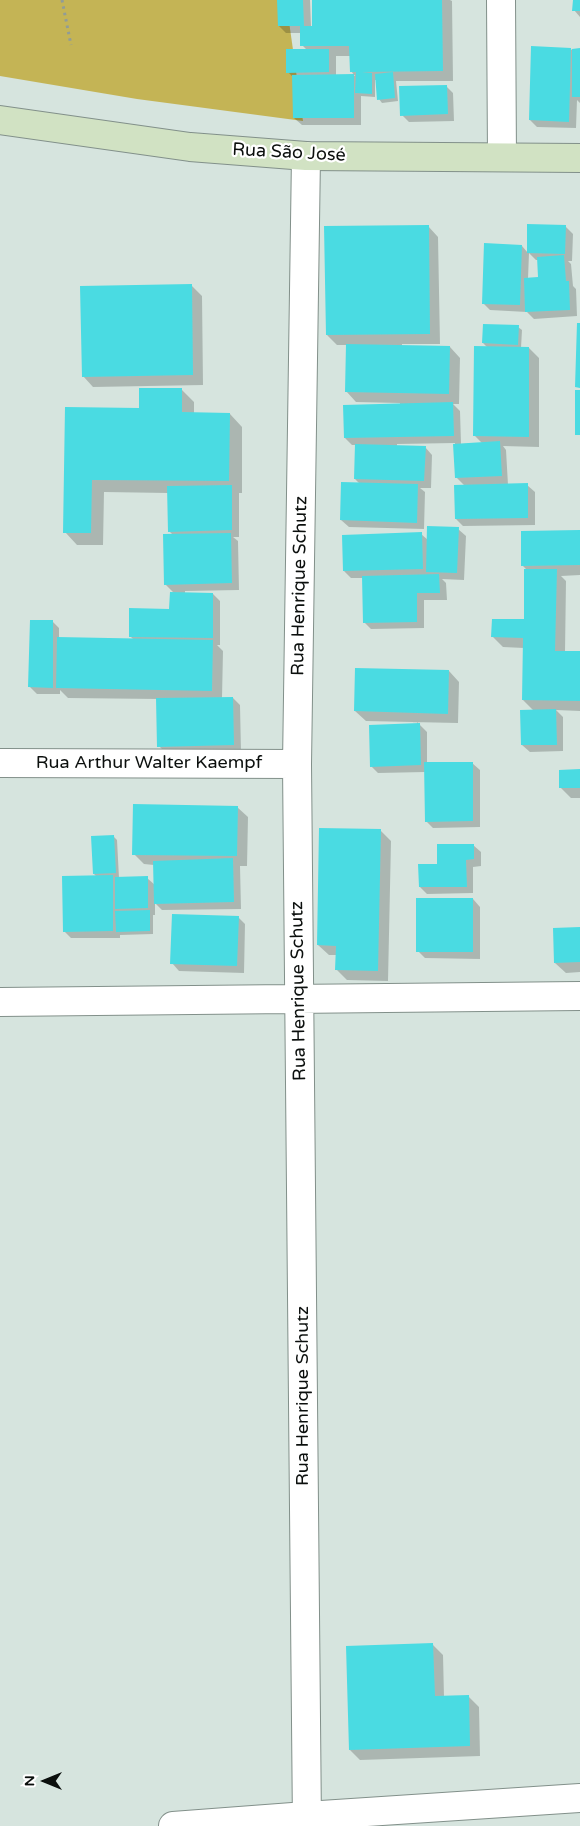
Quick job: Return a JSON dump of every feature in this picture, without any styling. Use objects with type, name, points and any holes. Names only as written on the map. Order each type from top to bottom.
[{"type":"main road","name":"Rua São José","points":[[0,120],[190,147],[306,156],[580,158]]},
{"type":"street","points":[[501,0],[502,157]]},
{"type":"street","name":"Rua Henrique Schutz","points":[[306,156],[297,764],[307,1821]]},
{"type":"street","name":"Rua Arthur Walter Kaempf","points":[[0,763],[297,764]]},
{"type":"street","points":[[0,1002],[580,996]]},
{"type":"street","points":[[173,1826],[307,1821],[580,1798]]},
{"type":"path","points":[[62,0],[71,45]]},
{"type":"shaded area","points":[[0,0],[286,0],[303,121],[137,99],[0,76]]},
{"type":"building","points":[[277,0],[303,0],[304,26],[312,26],[312,0],[442,0],[443,71],[362,72],[372,73],[372,94],[355,93],[356,72],[350,72],[349,46],[300,46],[300,26],[278,26]]},
{"type":"building","points":[[573,0],[580,0],[580,11],[572,11]]},
{"type":"building","points":[[531,46],[571,48],[569,122],[529,120]]},
{"type":"building","points":[[580,48],[580,97],[572,97],[572,49]]},
{"type":"building","points":[[286,49],[329,49],[329,72],[286,73]]},
{"type":"building","points":[[393,72],[395,98],[377,100],[375,74]]},
{"type":"building","points":[[354,74],[354,118],[293,118],[292,75]]},
{"type":"building","points":[[447,85],[448,114],[400,116],[399,86]]},
{"type":"building","points":[[527,224],[566,225],[565,254],[527,253]]},
{"type":"building","points":[[429,225],[430,334],[326,335],[324,226]]},
{"type":"building","points":[[484,243],[522,245],[520,305],[482,304]]},
{"type":"building","points":[[564,255],[566,281],[569,281],[570,310],[525,312],[524,278],[538,277],[537,257]]},
{"type":"building","points":[[192,284],[193,375],[82,377],[80,286]]},
{"type":"building","points":[[577,323],[580,323],[580,388],[575,387]]},
{"type":"building","points":[[483,324],[519,325],[518,345],[482,343]]},
{"type":"building","points":[[346,344],[450,346],[449,394],[345,392]]},
{"type":"building","points":[[474,346],[529,347],[529,437],[473,436]]},
{"type":"building","points":[[139,388],[182,388],[182,412],[230,413],[229,481],[92,480],[91,533],[63,533],[65,407],[139,408]]},
{"type":"building","points":[[575,390],[580,390],[580,435],[575,435]]},
{"type":"building","points":[[453,402],[454,436],[344,438],[343,405]]},
{"type":"building","points":[[500,441],[502,476],[455,478],[453,444]]},
{"type":"building","points":[[355,444],[426,446],[424,481],[354,479]]},
{"type":"building","points":[[341,482],[418,484],[417,523],[340,520]]},
{"type":"building","points":[[528,483],[528,518],[455,519],[454,485]]},
{"type":"building","points":[[232,485],[232,530],[168,532],[167,486]]},
{"type":"building","points":[[427,526],[459,527],[457,573],[426,572]]},
{"type":"building","points":[[580,530],[580,565],[521,566],[521,531]]},
{"type":"building","points":[[422,532],[423,569],[343,571],[342,535]]},
{"type":"building","points":[[231,533],[232,583],[164,585],[163,534]]},
{"type":"building","points":[[524,569],[557,569],[555,651],[580,651],[580,701],[522,700],[523,638],[491,637],[492,619],[524,619]]},
{"type":"building","points":[[439,574],[440,593],[417,593],[417,622],[363,623],[362,576]]},
{"type":"building","points":[[170,592],[213,593],[213,638],[129,637],[129,608],[169,609]]},
{"type":"building","points":[[30,620],[53,620],[53,688],[28,687]]},
{"type":"building","points":[[57,637],[213,640],[212,691],[56,688]]},
{"type":"building","points":[[355,668],[449,670],[448,714],[354,711]]},
{"type":"building","points":[[233,697],[234,745],[157,747],[156,698]]},
{"type":"building","points":[[556,709],[557,745],[521,745],[520,710]]},
{"type":"building","points":[[420,723],[421,765],[370,767],[369,725]]},
{"type":"building","points":[[424,762],[473,762],[473,821],[425,822]]},
{"type":"building","points":[[580,769],[580,788],[559,788],[559,770]]},
{"type":"building","points":[[133,804],[238,806],[237,856],[132,855]]},
{"type":"building","points":[[319,828],[381,829],[378,971],[335,970],[336,946],[317,945]]},
{"type":"building","points":[[114,835],[116,873],[93,874],[91,836]]},
{"type":"building","points":[[437,844],[474,844],[474,859],[466,860],[467,887],[419,887],[418,864],[437,864]]},
{"type":"building","points":[[233,858],[234,902],[154,904],[153,861]]},
{"type":"building","points":[[113,875],[113,931],[63,932],[62,876]]},
{"type":"building","points":[[148,876],[148,908],[115,909],[115,877]]},
{"type":"building","points":[[416,898],[473,898],[473,952],[416,952]]},
{"type":"building","points":[[150,910],[150,931],[116,932],[115,911]]},
{"type":"building","points":[[172,914],[239,916],[237,966],[170,964]]},
{"type":"building","points":[[580,927],[580,962],[554,963],[553,928]]},
{"type":"building","points":[[433,1643],[435,1696],[469,1695],[470,1746],[349,1750],[346,1646]]}]
